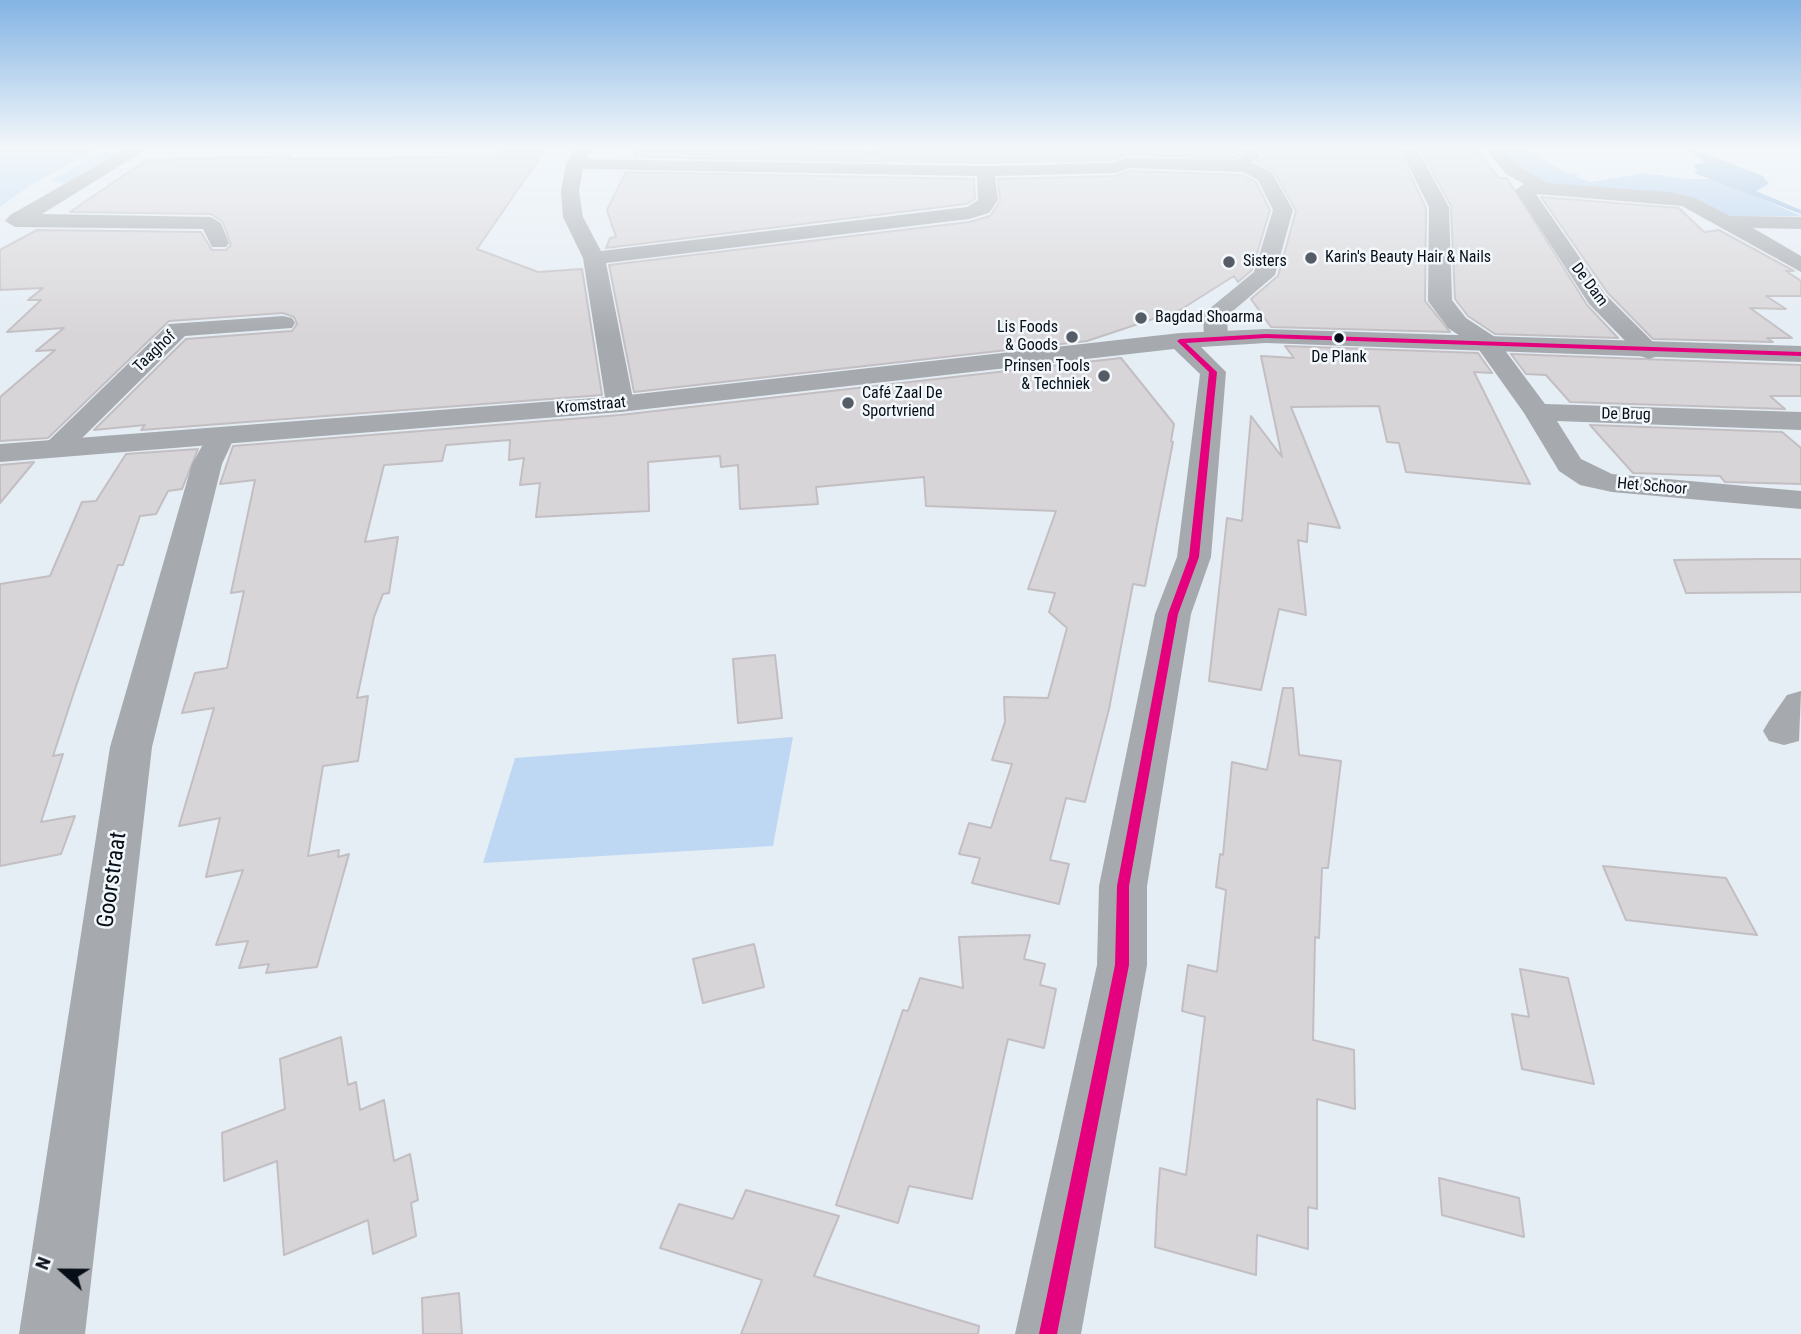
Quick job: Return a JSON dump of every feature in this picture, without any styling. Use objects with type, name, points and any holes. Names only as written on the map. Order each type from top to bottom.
[{"type":"street","points":[[0,233],[31,211]]},
{"type":"street","points":[[572,211],[573,218],[594,258],[620,404]]},
{"type":"street","points":[[594,258],[975,211]]},
{"type":"street","points":[[1198,340],[1216,314],[1264,275],[1283,211]]},
{"type":"street","points":[[1438,211],[1440,301],[1457,323],[1486,342],[1537,412]]},
{"type":"street","name":"De Dam","points":[[1538,211],[1597,299],[1649,351]]},
{"type":"street","points":[[1706,211],[1801,264]]},
{"type":"street","points":[[17,219],[212,223],[219,243]]},
{"type":"street","points":[[1726,222],[1801,223]]},
{"type":"street","name":"Taaghof","points":[[56,448],[178,329],[283,323]]},
{"type":"street","points":[[1198,340],[1266,336],[1486,342],[1649,351],[1801,354]]},
{"type":"street","points":[[1048,1334],[1122,965],[1123,886],[1173,614],[1194,557],[1213,372],[1198,340]]},
{"type":"street","name":"Kromstraat","points":[[0,453],[620,404],[1198,340]]},
{"type":"street","name":"De Brug","points":[[1537,412],[1801,421]]},
{"type":"street","name":"Het Schoor","points":[[1537,412],[1570,465],[1591,478],[1612,483],[1801,500]]},
{"type":"street","name":"Goorstraat","points":[[52,1334],[131,747],[208,464],[220,436]]},
{"type":"shaded area","points":[[1716,211],[1790,211],[1801,216],[1728,217]]},
{"type":"shaded area","points":[[793,737],[773,846],[483,863],[515,758]]},
{"type":"building","points":[[503,211],[477,249],[538,272],[582,269],[602,395],[141,430],[145,425],[94,430],[186,339],[292,331],[297,324],[294,317],[283,313],[169,321],[48,438],[0,441],[0,397],[55,350],[36,351],[64,328],[7,332],[41,300],[28,300],[43,288],[0,290],[0,250],[37,230],[201,232],[212,250],[226,250],[231,245],[223,222],[211,214],[70,212]]},
{"type":"building","points":[[607,211],[907,211],[606,248],[610,238],[616,237]]},
{"type":"building","points":[[993,211],[1270,211],[1252,270],[1238,282],[1234,276],[1180,310],[1087,341],[634,392],[609,265],[969,222],[990,216]]},
{"type":"building","points":[[1296,211],[1426,211],[1425,301],[1450,332],[1271,327],[1251,299],[1278,276]]},
{"type":"building","points":[[1451,211],[1528,211],[1587,305],[1618,338],[1495,334],[1468,316],[1455,299]]},
{"type":"building","points":[[1551,211],[1682,211],[1704,232],[1719,230],[1794,271],[1786,271],[1801,281],[1801,296],[1766,296],[1786,309],[1750,308],[1792,338],[1767,338],[1773,342],[1653,339],[1607,292]]},
{"type":"building","points":[[1285,346],[1478,353],[1492,373],[1474,372],[1530,484],[1406,472],[1399,443],[1387,442],[1379,406],[1291,407],[1340,528],[1308,523],[1307,542],[1298,540],[1306,615],[1279,609],[1261,690],[1209,681],[1227,518],[1242,521],[1251,416],[1282,457],[1261,356],[1294,358]]},
{"type":"building","points":[[1511,354],[1801,365],[1801,396],[1770,396],[1785,409],[1570,402],[1546,375],[1526,374]]},
{"type":"building","points":[[1121,358],[1174,424],[1173,442],[1145,586],[1133,584],[1109,709],[1085,802],[1066,798],[1050,860],[1069,864],[1059,904],[972,883],[980,858],[959,854],[969,823],[991,828],[1012,764],[992,760],[1005,722],[1004,697],[1048,698],[1067,628],[1049,612],[1055,593],[1028,589],[1056,511],[926,506],[924,477],[816,487],[818,504],[740,509],[738,465],[721,467],[720,456],[648,462],[649,511],[536,517],[540,483],[520,485],[524,458],[509,460],[510,440],[446,445],[442,461],[384,465],[365,542],[398,537],[389,593],[383,594],[374,617],[357,698],[368,696],[358,761],[323,766],[308,856],[339,850],[338,857],[349,854],[317,967],[266,973],[269,964],[239,968],[248,941],[216,945],[243,870],[206,877],[220,818],[179,826],[214,708],[182,713],[195,673],[227,668],[244,591],[231,593],[255,480],[220,484],[233,446],[620,415]]},
{"type":"building","points":[[1590,425],[1782,432],[1801,448],[1801,484],[1725,482],[1720,476],[1633,473]]},
{"type":"building","points":[[198,449],[182,489],[168,491],[156,514],[140,516],[123,565],[118,565],[74,692],[53,756],[63,754],[41,822],[75,816],[61,854],[0,866],[0,584],[50,576],[82,502],[96,501],[126,454]]},
{"type":"building","points":[[34,462],[0,503],[0,465]]},
{"type":"building","points":[[1801,559],[1801,592],[1686,593],[1674,560]]},
{"type":"building","points":[[775,655],[782,718],[738,723],[733,659]]},
{"type":"building","points":[[1283,688],[1293,688],[1299,755],[1341,761],[1328,868],[1322,868],[1319,938],[1315,937],[1313,1040],[1354,1050],[1355,1109],[1317,1099],[1317,1209],[1308,1207],[1308,1249],[1257,1235],[1256,1275],[1155,1247],[1160,1168],[1186,1175],[1205,1017],[1182,1011],[1188,965],[1217,972],[1226,890],[1216,887],[1220,854],[1223,855],[1232,762],[1267,770]]},
{"type":"building","points":[[1603,866],[1726,878],[1757,935],[1626,920]]},
{"type":"building","points":[[1030,935],[1024,959],[1045,964],[1040,985],[1056,989],[1044,1048],[1008,1039],[972,1199],[909,1186],[898,1223],[836,1205],[903,1010],[908,1011],[920,978],[963,988],[959,937]]},
{"type":"building","points":[[754,944],[764,987],[703,1003],[693,959]]},
{"type":"building","points":[[1520,969],[1568,978],[1594,1084],[1522,1069],[1512,1014],[1529,1017]]},
{"type":"building","points":[[341,1037],[348,1085],[356,1082],[360,1110],[384,1100],[394,1161],[410,1154],[418,1200],[411,1203],[416,1236],[373,1254],[368,1220],[284,1255],[277,1161],[224,1181],[222,1133],[285,1109],[280,1059]]},
{"type":"building","points":[[1439,1178],[1519,1198],[1524,1237],[1442,1215]]},
{"type":"building","points":[[746,1190],[839,1216],[814,1276],[979,1326],[978,1334],[741,1334],[762,1280],[660,1248],[679,1204],[733,1219]]},
{"type":"building","points":[[459,1293],[462,1334],[423,1334],[422,1298]]},
{"type":"transit line","points":[[1180,341],[1266,336],[1801,354]]},
{"type":"transit line","points":[[1048,1334],[1122,965],[1123,886],[1173,614],[1194,557],[1213,372],[1180,341]]},
{"type":"place","name":"Karin's Beauty Hair & Nails","points":[[1311,258]]},
{"type":"place","name":"Sisters","points":[[1229,262]]},
{"type":"place","name":"Bagdad Shoarma","points":[[1141,318]]},
{"type":"place","name":"Lis Foods & Goods","points":[[1072,337]]},
{"type":"place","name":"De Plank","points":[[1339,338]]},
{"type":"place","name":"Prinsen Tools & Techniek","points":[[1104,376]]},
{"type":"place","name":"Café Zaal De Sportvriend","points":[[848,403]]}]
